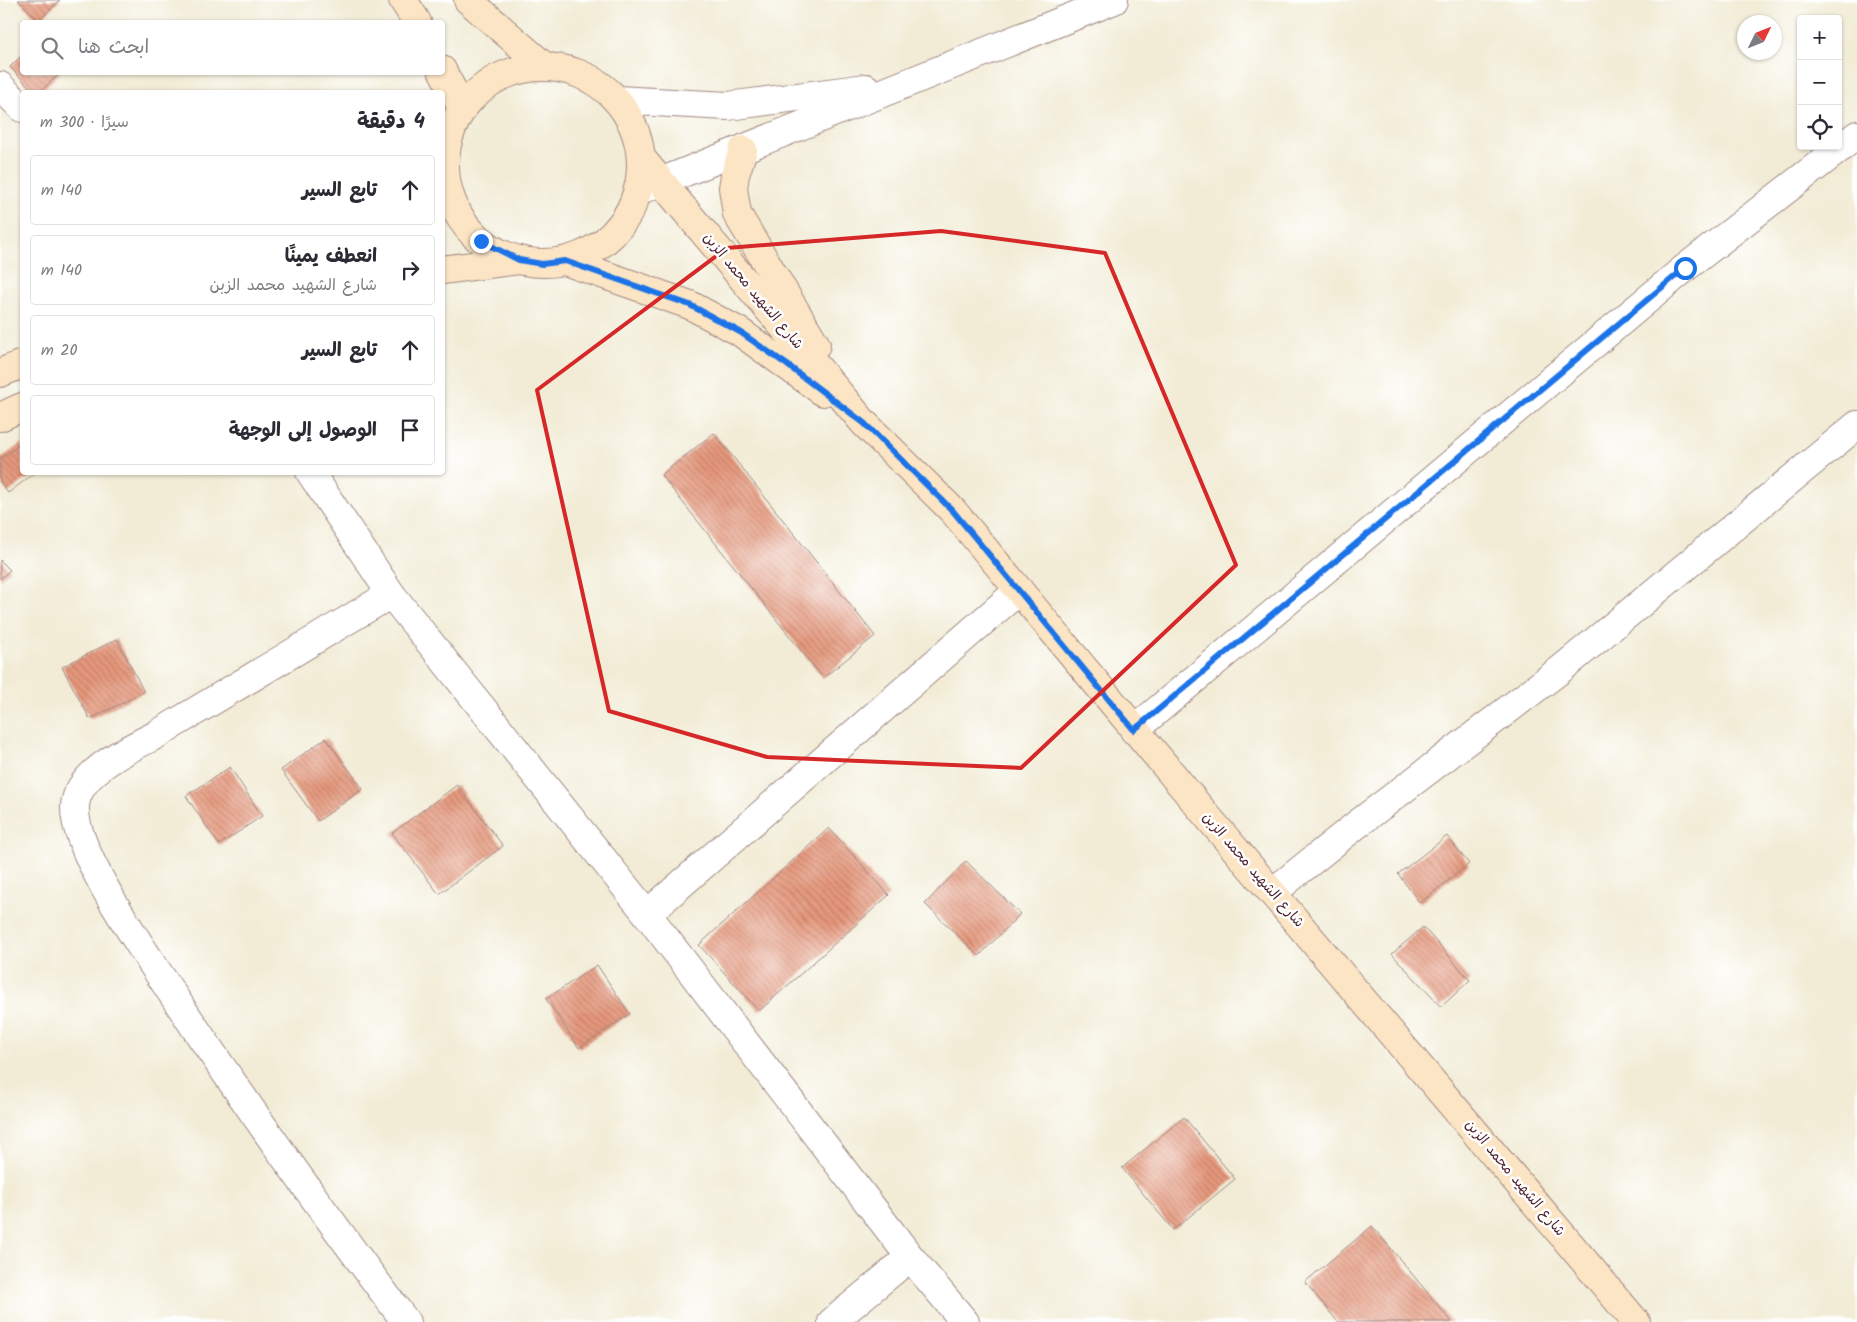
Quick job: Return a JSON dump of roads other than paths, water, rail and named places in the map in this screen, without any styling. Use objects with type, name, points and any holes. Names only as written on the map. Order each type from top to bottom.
[{"type":"street","points":[[403,0],[416,20]]},
{"type":"street","points":[[468,0],[544,66]]},
{"type":"street","points":[[445,171],[455,208],[481,241],[519,260],[542,264],[565,261],[595,249],[619,228],[650,187],[1114,0]]},
{"type":"street","points":[[452,122],[485,85],[512,71],[544,66],[584,75],[617,100],[728,106],[910,82]]},
{"type":"street","points":[[443,75],[452,122],[445,161]]},
{"type":"street","points":[[0,86],[20,106]]},
{"type":"street","name":"شارع الشهيد محمد الزبن","points":[[617,100],[634,127],[650,187],[864,423],[953,511],[1134,730],[1636,1322]]},
{"type":"street","points":[[1134,730],[1662,287],[1794,181],[1857,135]]},
{"type":"street","points":[[743,150],[733,188],[737,214],[864,423]]},
{"type":"street","points":[[445,270],[519,260]]},
{"type":"street","name":"شارع الشهيد محمد الزبن","points":[[565,261],[690,305],[740,332],[864,423]]},
{"type":"street","points":[[0,373],[20,365]]},
{"type":"street","points":[[0,417],[20,408]]},
{"type":"street","points":[[1273,892],[1355,826],[1560,670],[1857,425]]},
{"type":"street","points":[[312,475],[391,594],[647,914],[910,1256],[965,1322]]},
{"type":"street","points":[[647,914],[1019,590]]},
{"type":"street","points":[[391,594],[154,736],[122,753],[93,774],[81,788],[75,804],[75,813],[82,845],[133,935],[238,1094],[406,1322]]},
{"type":"street","points":[[832,1322],[910,1256]]}]
